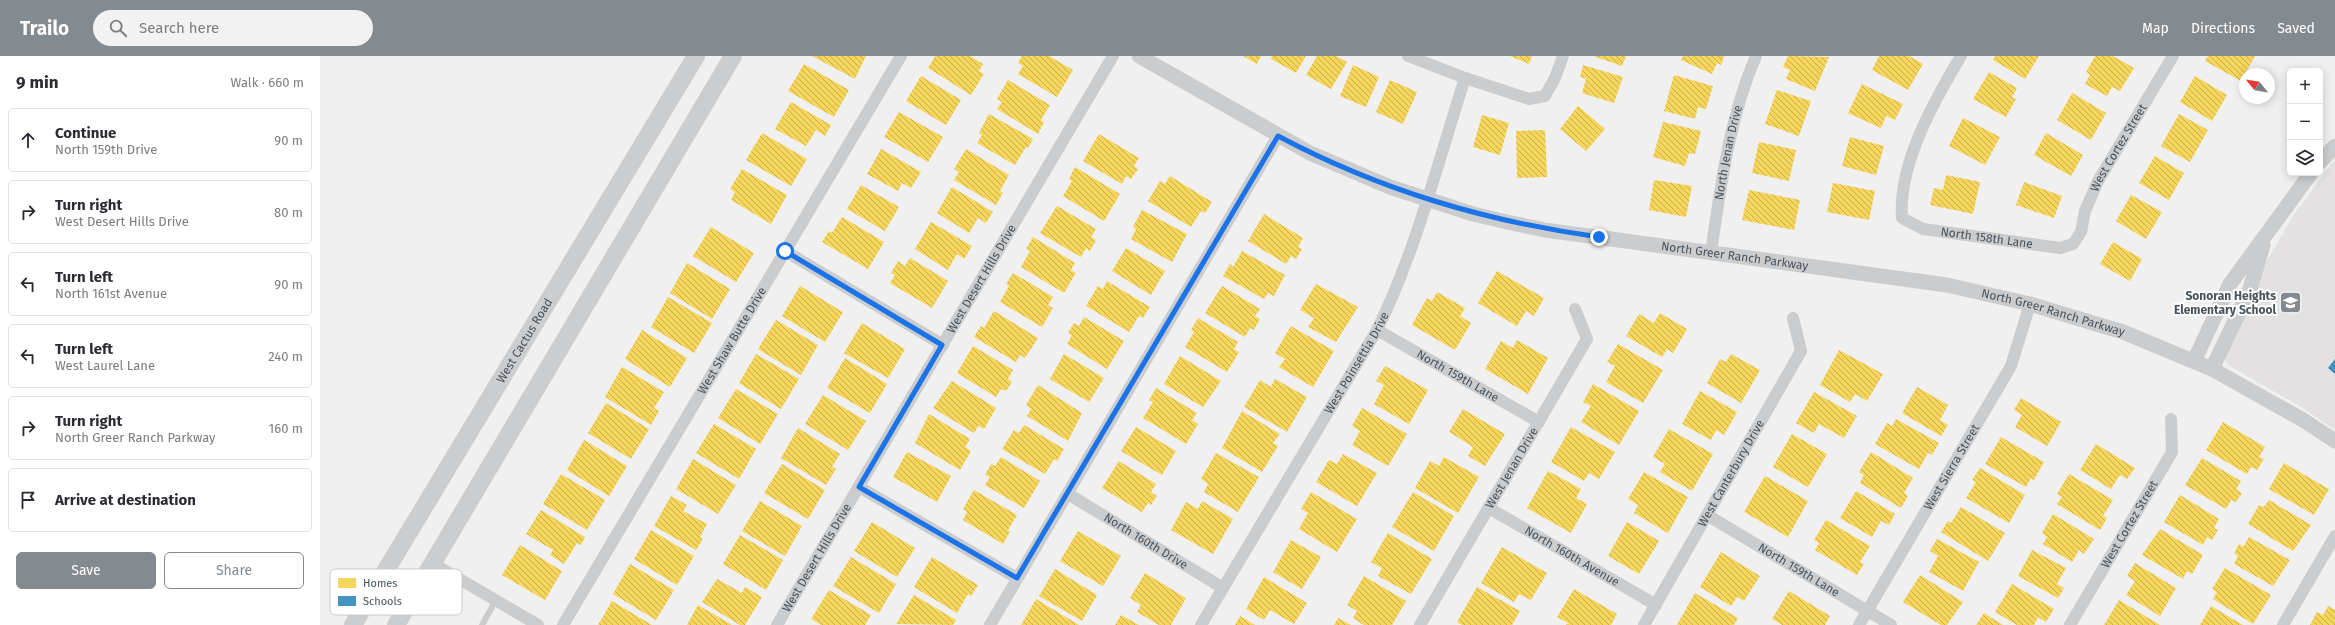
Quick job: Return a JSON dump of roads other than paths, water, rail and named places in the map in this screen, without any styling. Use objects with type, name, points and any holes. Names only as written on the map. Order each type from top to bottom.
[{"type":"main road","name":"West Cactus Road","points":[[387,569],[696,56]]},
{"type":"main road","points":[[429,569],[733,56]]},
{"type":"main road","name":"West Cactus Road","points":[[353,625],[359,615]]},
{"type":"main road","points":[[396,625],[402,615]]},
{"type":"street","name":"West Shaw Butte Drive","points":[[563,625],[901,56]]},
{"type":"street","name":"West Desert Hills Drive","points":[[778,625],[1113,56]]},
{"type":"street","name":"North Greer Ranch Parkway","points":[[1139,56],[1278,136],[1337,166],[1426,199],[1473,214],[1544,230],[1948,285],[2030,304],[2123,332],[2212,369],[2303,420],[2335,441]]},
{"type":"street","points":[[1408,56],[1465,78],[1529,99],[1545,96],[1555,78],[1563,56]]},
{"type":"street","name":"North Jenan Drive","points":[[1711,252],[1725,155],[1736,112],[1756,56]]},
{"type":"street","name":"North 158th Lane","points":[[1961,56],[1934,101],[1916,143],[1901,199],[1902,218],[1923,229],[2060,248],[2073,244]]},
{"type":"street","name":"West Cortez Street","points":[[2073,244],[2081,232],[2085,212],[2098,181],[2173,56]]},
{"type":"street","name":"West Poinsettia Drive","points":[[1201,625],[1377,330],[1394,294],[1465,78]]},
{"type":"street","points":[[990,625],[1278,136]]},
{"type":"street","points":[[2323,159],[2335,146]]},
{"type":"street","points":[[2194,361],[2230,284],[2266,237],[2309,176]]},
{"type":"street","points":[[2212,369],[2250,289],[2266,237]]},
{"type":"street","points":[[785,251],[942,345]]},
{"type":"street","name":"West Sierra Street","points":[[1859,625],[2011,366],[2030,304]]},
{"type":"street","name":"West Jenan Drive","points":[[1420,625],[1587,339],[1575,309]]},
{"type":"street","name":"West Canterbury Drive","points":[[1644,625],[1802,351],[1794,318]]},
{"type":"street","name":"North 159th Lane","points":[[1377,330],[1539,422]]},
{"type":"street","name":"West Cortez Street","points":[[2070,625],[2172,452],[2171,419]]},
{"type":"street","points":[[859,487],[1017,578]]},
{"type":"street","name":"North 160th Drive","points":[[1068,494],[1223,588]]},
{"type":"street","name":"North 160th Avenue","points":[[1489,508],[1656,605]]},
{"type":"street","name":"North 159th Lane","points":[[1708,515],[1891,625]]},
{"type":"street","points":[[2283,625],[2335,536]]},
{"type":"street","points":[[432,563],[442,569]]},
{"type":"street","points":[[462,580],[538,625]]},
{"type":"lane","points":[[482,625],[496,600]]},
{"type":"place","name":"Sonoran Heights Elementary School","points":[[2291,303]]}]
